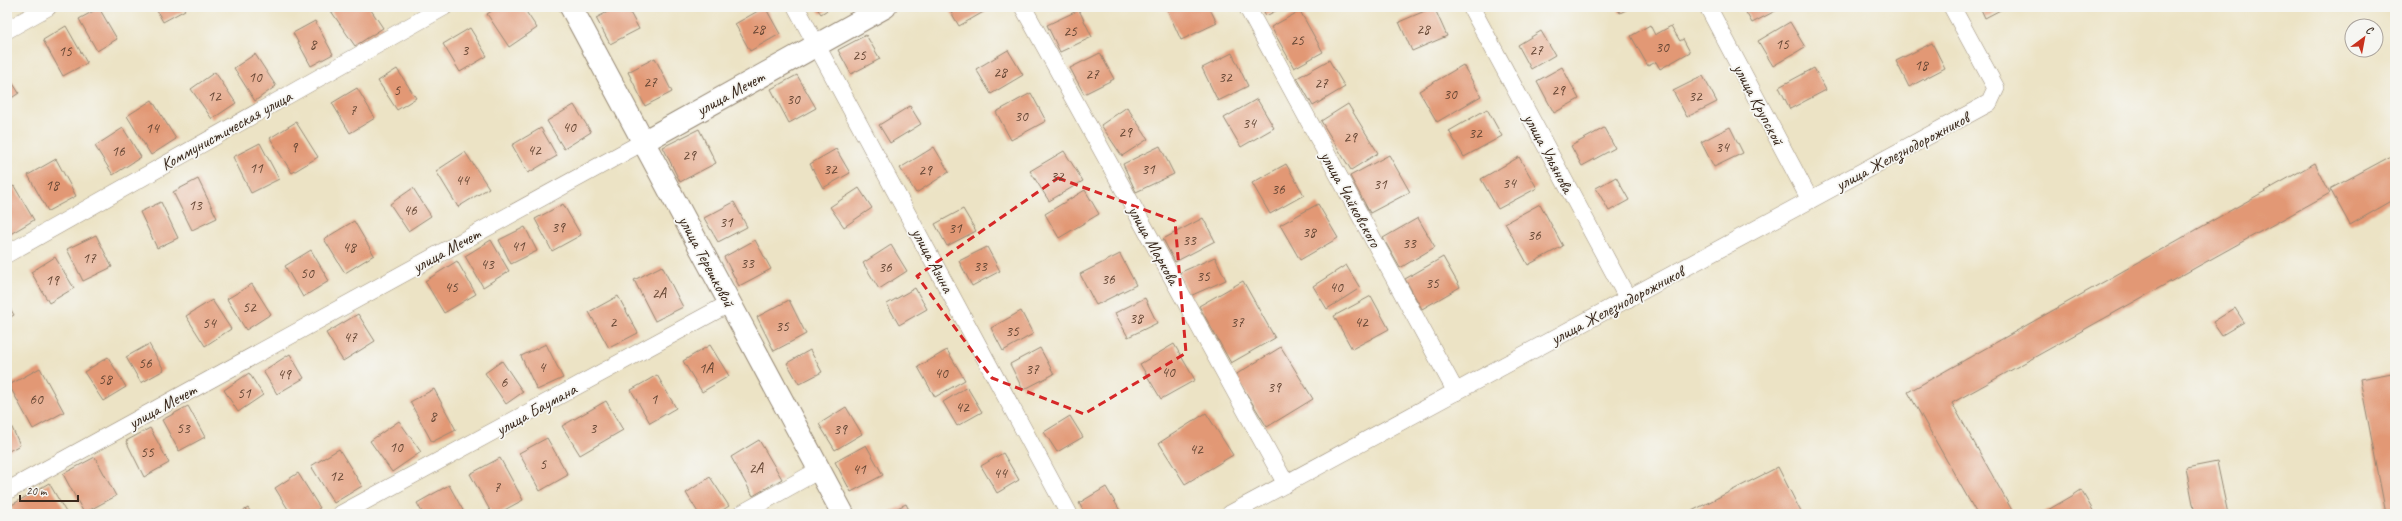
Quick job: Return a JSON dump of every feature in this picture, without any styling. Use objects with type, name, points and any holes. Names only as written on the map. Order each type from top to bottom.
[{"type":"street","points":[[7,30],[48,7]]},
{"type":"street","name":"Коммунистическая улица","points":[[7,254],[444,7]]},
{"type":"street","name":"улица Терешковой","points":[[571,7],[843,514]]},
{"type":"street","name":"улица Азина","points":[[796,7],[1069,514]]},
{"type":"street","name":"улица Мечет","points":[[7,491],[643,142],[885,7]]},
{"type":"street","name":"улица Маркова","points":[[1023,7],[1286,484]]},
{"type":"street","name":"улица Чайковского","points":[[1247,7],[1456,392]]},
{"type":"street","name":"улица Ульянова","points":[[1470,7],[1628,299]]},
{"type":"street","name":"улица Крупской","points":[[1708,7],[1810,200]]},
{"type":"street","name":"улица Железнодорожников","points":[[1230,514],[1989,103],[1996,88],[1952,7]]},
{"type":"street","name":"улица Баумана","points":[[342,514],[730,303]]},
{"type":"street","points":[[741,514],[819,470]]},
{"type":"highlighted area","points":[[1058,178],[1175,221],[1186,353],[1084,414],[992,378],[917,276]]},
{"type":"building","points":[[155,7],[183,7],[185,10],[163,22]]},
{"type":"building","points":[[337,7],[369,7],[383,28],[355,46],[331,11]]},
{"type":"building","points":[[498,7],[523,7],[537,28],[509,47],[487,14]]},
{"type":"building","points":[[617,7],[627,7],[639,29],[610,44],[596,18]]},
{"type":"building","points":[[765,7],[780,34],[750,51],[735,24]]},
{"type":"building","points":[[816,7],[832,7],[821,14]]},
{"type":"building","points":[[948,7],[986,7],[987,10],[959,26]]},
{"type":"building","points":[[1166,7],[1209,7],[1217,23],[1181,40]]},
{"type":"building","points":[[1262,7],[1283,7],[1266,16]]},
{"type":"building","points":[[1434,7],[1447,36],[1412,51],[1399,22]]},
{"type":"building","points":[[1617,7],[1632,7],[1620,13]]},
{"type":"building","points":[[1743,7],[1783,7],[1752,23]]},
{"type":"building","points":[[1980,7],[2006,7],[1985,18]]},
{"type":"building","points":[[99,8],[117,39],[97,51],[79,19]]},
{"type":"building","points":[[1079,10],[1092,37],[1060,52],[1047,25]]},
{"type":"building","points":[[1300,11],[1323,52],[1294,68],[1271,27]]},
{"type":"building","points":[[315,21],[333,54],[311,66],[293,33]]},
{"type":"building","points":[[1790,22],[1805,47],[1773,66],[1758,41]]},
{"type":"building","points":[[1650,25],[1655,35],[1671,26],[1680,41],[1683,39],[1690,52],[1660,69],[1656,62],[1648,66],[1631,36]]},
{"type":"building","points":[[66,26],[87,63],[63,76],[43,40]]},
{"type":"building","points":[[470,28],[487,56],[460,72],[443,44]]},
{"type":"building","points":[[1541,31],[1555,55],[1531,69],[1518,45]]},
{"type":"building","points":[[866,35],[880,59],[851,74],[838,50]]},
{"type":"building","points":[[1932,43],[1945,68],[1909,87],[1896,61]]},
{"type":"building","points":[[1008,50],[1023,75],[991,94],[976,69]]},
{"type":"building","points":[[1100,53],[1114,79],[1084,94],[1070,68]]},
{"type":"building","points":[[1232,53],[1248,86],[1218,101],[1202,68]]},
{"type":"building","points":[[255,54],[276,86],[255,101],[234,68]]},
{"type":"building","points":[[655,58],[672,92],[645,106],[628,72]]},
{"type":"building","points":[[1329,60],[1345,87],[1313,106],[1297,78]]},
{"type":"building","points":[[1463,65],[1481,96],[1437,122],[1419,91]]},
{"type":"building","points":[[1562,67],[1579,99],[1554,113],[1537,81]]},
{"type":"building","points":[[1814,68],[1826,90],[1790,109],[1779,87]]},
{"type":"building","points":[[397,69],[416,98],[397,110],[378,81]]},
{"type":"building","points":[[215,72],[236,103],[212,119],[191,89]]},
{"type":"building","points":[[7,74],[19,93],[7,101]]},
{"type":"building","points":[[797,75],[816,108],[789,123],[771,89]]},
{"type":"building","points":[[1703,76],[1717,102],[1687,117],[1673,91]]},
{"type":"building","points":[[357,88],[375,118],[350,133],[332,103]]},
{"type":"building","points":[[1031,93],[1046,121],[1011,140],[996,112]]},
{"type":"building","points":[[1257,99],[1274,128],[1241,147],[1224,118]]},
{"type":"building","points":[[152,100],[176,139],[151,155],[127,116]]},
{"type":"building","points":[[1348,104],[1378,153],[1351,170],[1321,121]]},
{"type":"building","points":[[574,105],[591,132],[564,149],[547,121]]},
{"type":"building","points":[[910,106],[921,124],[890,143],[879,125]]},
{"type":"building","points":[[1127,107],[1148,139],[1122,156],[1101,125]]},
{"type":"building","points":[[1487,109],[1502,136],[1464,157],[1449,131]]},
{"type":"building","points":[[296,122],[318,157],[292,173],[270,138]]},
{"type":"building","points":[[1730,127],[1743,153],[1714,167],[1701,142]]},
{"type":"building","points":[[123,128],[141,157],[113,175],[95,146]]},
{"type":"building","points":[[541,128],[557,156],[528,173],[512,145]]},
{"type":"building","points":[[1604,128],[1615,148],[1582,166],[1571,146]]},
{"type":"building","points":[[699,129],[716,163],[680,182],[663,147]]},
{"type":"building","points":[[260,143],[279,179],[251,193],[233,157]]},
{"type":"building","points":[[1160,146],[1174,174],[1136,192],[1123,164]]},
{"type":"building","points":[[934,147],[949,172],[916,193],[900,168]]},
{"type":"building","points":[[836,149],[850,173],[823,188],[810,164]]},
{"type":"building","points":[[1064,151],[1083,181],[1049,201],[1030,171]]},
{"type":"building","points":[[465,152],[489,188],[458,207],[436,171]]},
{"type":"building","points":[[2395,154],[2395,199],[2350,225],[2330,189]]},
{"type":"building","points":[[1389,155],[1410,192],[1370,213],[1350,176]]},
{"type":"building","points":[[1519,157],[1537,188],[1498,209],[1481,179]]},
{"type":"building","points":[[56,159],[76,196],[48,211],[28,175]]},
{"type":"building","points":[[2315,163],[2330,193],[1952,403],[2014,514],[1977,514],[1908,392]]},
{"type":"building","points":[[1286,164],[1304,195],[1270,214],[1252,183]]},
{"type":"building","points":[[1616,177],[1629,200],[1609,211],[1596,188]]},
{"type":"building","points":[[198,179],[217,218],[192,230],[173,192]]},
{"type":"building","points":[[14,186],[34,220],[7,236],[7,190]]},
{"type":"building","points":[[413,188],[431,216],[408,231],[390,204]]},
{"type":"building","points":[[859,188],[872,208],[844,227],[830,207]]},
{"type":"building","points":[[1085,190],[1099,214],[1059,238],[1045,214]]},
{"type":"building","points":[[161,202],[178,238],[157,248],[140,212]]},
{"type":"building","points":[[734,202],[747,227],[718,242],[704,218]]},
{"type":"building","points":[[563,204],[581,235],[552,251],[535,219]]},
{"type":"building","points":[[1318,204],[1338,238],[1300,260],[1280,225]]},
{"type":"building","points":[[1540,204],[1563,246],[1528,265],[1505,223]]},
{"type":"building","points":[[963,209],[976,231],[947,246],[935,224]]},
{"type":"building","points":[[1203,218],[1215,241],[1175,262],[1163,239]]},
{"type":"building","points":[[1418,218],[1435,247],[1400,268],[1383,238]]},
{"type":"building","points":[[354,221],[374,255],[345,273],[324,239]]},
{"type":"building","points":[[525,227],[537,251],[511,264],[499,240]]},
{"type":"building","points":[[96,235],[112,267],[83,281],[67,249]]},
{"type":"building","points":[[491,240],[509,271],[483,287],[465,256]]},
{"type":"building","points":[[755,240],[771,269],[739,286],[724,257]]},
{"type":"building","points":[[891,245],[907,271],[879,289],[863,263]]},
{"type":"building","points":[[987,247],[1000,271],[972,286],[959,261]]},
{"type":"building","points":[[311,250],[329,281],[303,297],[285,266]]},
{"type":"building","points":[[1120,254],[1136,285],[1096,305],[1080,274]]},
{"type":"building","points":[[55,257],[74,288],[49,303],[31,272]]},
{"type":"building","points":[[1215,257],[1226,280],[1190,296],[1179,273]]},
{"type":"building","points":[[1443,257],[1460,287],[1422,309],[1405,279]]},
{"type":"building","points":[[457,261],[476,294],[444,313],[425,281]]},
{"type":"building","points":[[1346,265],[1360,288],[1327,309],[1313,286]]},
{"type":"building","points":[[662,266],[683,307],[655,321],[634,280]]},
{"type":"building","points":[[1243,281],[1275,338],[1231,363],[1199,306]]},
{"type":"building","points":[[252,284],[271,314],[246,330],[227,299]]},
{"type":"building","points":[[915,288],[927,309],[899,325],[887,304]]},
{"type":"building","points":[[618,296],[638,333],[609,348],[589,312]]},
{"type":"building","points":[[1371,296],[1389,329],[1352,349],[1334,316]]},
{"type":"building","points":[[1145,298],[1157,323],[1128,337],[1115,313]]},
{"type":"building","points":[[212,300],[231,329],[205,346],[186,316]]},
{"type":"building","points":[[789,300],[806,334],[774,351],[757,317]]},
{"type":"building","points":[[7,303],[14,315],[7,319]]},
{"type":"building","points":[[2235,308],[2244,322],[2222,335],[2213,322]]},
{"type":"building","points":[[1021,311],[1033,334],[1003,351],[991,328]]},
{"type":"building","points":[[358,314],[375,341],[343,361],[326,333]]},
{"type":"building","points":[[149,344],[164,370],[141,383],[126,357]]},
{"type":"building","points":[[546,344],[563,378],[537,390],[521,356]]},
{"type":"building","points":[[1174,344],[1195,380],[1161,399],[1140,364]]},
{"type":"building","points":[[710,345],[729,376],[702,392],[683,361]]},
{"type":"building","points":[[1281,347],[1313,399],[1267,427],[1235,375]]},
{"type":"building","points":[[1040,348],[1054,374],[1023,390],[1010,364]]},
{"type":"building","points":[[810,350],[822,372],[799,384],[787,363]]},
{"type":"building","points":[[947,350],[965,380],[935,397],[918,367]]},
{"type":"building","points":[[290,354],[304,378],[277,394],[263,371]]},
{"type":"building","points":[[108,357],[126,387],[103,401],[84,372]]},
{"type":"building","points":[[502,361],[523,392],[506,404],[485,373]]},
{"type":"building","points":[[40,368],[64,412],[33,429],[9,385]]},
{"type":"building","points":[[249,373],[263,395],[238,412],[224,390]]},
{"type":"building","points":[[2392,373],[2395,387],[2395,514],[2386,514],[2360,379]]},
{"type":"building","points":[[657,375],[676,408],[650,423],[631,390]]},
{"type":"building","points":[[967,387],[982,412],[957,426],[943,402]]},
{"type":"building","points":[[434,389],[456,430],[432,442],[410,402]]},
{"type":"building","points":[[606,401],[623,430],[580,455],[562,426]]},
{"type":"building","points":[[188,406],[205,437],[179,451],[162,420]]},
{"type":"building","points":[[846,407],[862,434],[835,450],[819,424]]},
{"type":"building","points":[[1206,413],[1233,455],[1185,484],[1159,443]]},
{"type":"building","points":[[1070,416],[1083,437],[1057,452],[1044,432]]},
{"type":"building","points":[[7,417],[20,445],[7,452]]},
{"type":"building","points":[[399,421],[421,452],[392,472],[370,441]]},
{"type":"building","points":[[150,428],[169,463],[144,477],[126,441]]},
{"type":"building","points":[[547,438],[568,475],[540,491],[519,453]]},
{"type":"building","points":[[759,440],[782,479],[753,496],[731,457]]},
{"type":"building","points":[[866,445],[883,475],[851,492],[835,462]]},
{"type":"building","points":[[339,449],[362,486],[334,503],[311,466]]},
{"type":"building","points":[[1003,453],[1019,480],[997,493],[981,466]]},
{"type":"building","points":[[95,457],[116,496],[84,513],[63,474]]},
{"type":"building","points":[[500,458],[523,500],[497,514],[492,514],[470,474]]},
{"type":"building","points":[[2217,462],[2228,514],[2195,514],[2186,468]]},
{"type":"building","points":[[1778,467],[1802,514],[1686,514]]},
{"type":"building","points":[[298,473],[320,508],[309,514],[291,514],[275,488]]},
{"type":"building","points":[[710,477],[729,506],[717,514],[699,514],[686,493]]},
{"type":"building","points":[[49,483],[67,514],[15,514],[10,506]]},
{"type":"building","points":[[449,485],[465,514],[423,514],[417,503]]},
{"type":"building","points":[[1106,487],[1122,514],[1085,514],[1079,503]]},
{"type":"building","points":[[2081,490],[2095,514],[2041,514],[2072,496]]},
{"type":"building","points":[[906,504],[911,514],[885,514]]},
{"type":"building","points":[[248,508],[252,514],[238,514]]}]
